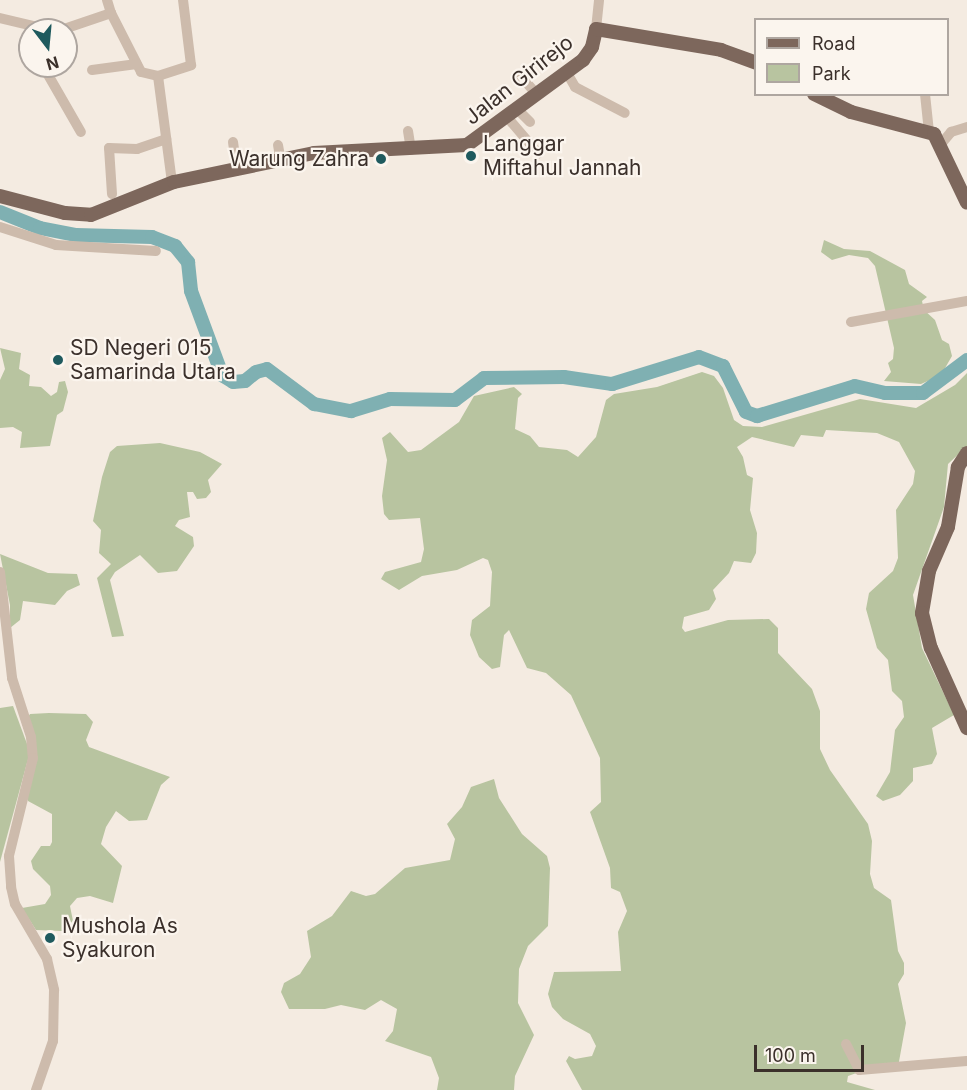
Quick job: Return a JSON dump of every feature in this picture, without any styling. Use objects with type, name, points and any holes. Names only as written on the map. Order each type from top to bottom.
[{"type":"main road","points":[[597,29],[721,50],[754,62]]},
{"type":"main road","name":"Jalan Girirejo","points":[[0,197],[64,213],[91,215],[172,183],[281,162],[314,153],[411,150],[467,145],[567,73],[586,56],[597,29]]},
{"type":"main road","points":[[818,96],[851,112],[929,131],[941,144],[967,203]]},
{"type":"main road","points":[[967,453],[959,461],[948,527],[929,571],[922,601],[931,648],[967,728]]},
{"type":"street","points":[[107,0],[111,13],[145,76],[158,76],[191,65],[183,0]]},
{"type":"street","name":"Jalan Girirejo","points":[[597,29],[599,0]]},
{"type":"street","points":[[78,24],[111,13]]},
{"type":"street","points":[[0,18],[18,22]]},
{"type":"street","points":[[92,70],[137,64]]},
{"type":"street","points":[[567,73],[575,87],[626,113]]},
{"type":"street","points":[[519,74],[537,95]]},
{"type":"street","points":[[158,76],[172,183]]},
{"type":"street","points":[[49,78],[81,132]]},
{"type":"street","points":[[925,96],[929,131]]},
{"type":"street","points":[[512,114],[531,122]]},
{"type":"street","points":[[512,114],[538,153]]},
{"type":"street","points":[[941,144],[951,132],[967,127]]},
{"type":"street","points":[[408,131],[411,150]]},
{"type":"street","points":[[112,194],[109,148],[137,148],[166,139]]},
{"type":"street","points":[[233,142],[237,171]]},
{"type":"street","points":[[278,145],[281,162]]},
{"type":"street","points":[[0,227],[56,244],[156,251]]},
{"type":"street","points":[[851,322],[967,301]]},
{"type":"street","points":[[0,572],[12,678],[31,737],[33,759],[9,856],[11,887],[15,904],[46,959],[54,990],[53,1041],[36,1090]]},
{"type":"street","points":[[846,1044],[859,1070],[967,1061]]},
{"type":"green space","points":[[824,240],[844,249],[870,251],[905,270],[909,284],[927,297],[922,301],[924,310],[935,320],[942,340],[949,344],[952,356],[941,375],[921,384],[884,381],[891,372],[888,363],[893,359],[894,348],[875,266],[868,258],[849,255],[832,260],[821,252]]},
{"type":"green space","points":[[0,348],[21,353],[19,369],[30,375],[29,386],[41,387],[51,396],[57,392],[59,382],[65,381],[68,392],[63,411],[57,415],[50,446],[20,448],[22,432],[13,427],[0,428],[0,380],[5,369]]},
{"type":"green space","points":[[702,372],[714,376],[723,388],[734,420],[743,426],[762,427],[860,399],[916,408],[955,385],[967,373],[967,446],[948,464],[944,507],[913,595],[922,648],[954,715],[932,728],[937,754],[932,764],[913,768],[913,781],[900,795],[883,801],[876,796],[890,772],[895,730],[904,717],[902,701],[892,691],[888,660],[877,648],[866,609],[869,593],[893,571],[898,558],[896,510],[913,484],[915,471],[899,442],[877,433],[826,430],[823,437],[801,435],[794,447],[752,437],[737,447],[743,457],[747,475],[753,478],[750,510],[757,533],[756,553],[751,563],[734,561],[729,573],[713,590],[716,599],[709,610],[684,617],[682,628],[685,632],[728,620],[769,619],[778,628],[778,653],[812,689],[820,711],[820,749],[830,770],[868,824],[872,841],[870,874],[874,888],[891,900],[898,951],[904,963],[904,974],[898,984],[906,1023],[898,1067],[865,1070],[848,1076],[847,1082],[875,1090],[582,1090],[566,1061],[569,1056],[575,1059],[592,1056],[596,1046],[590,1034],[563,1019],[552,1007],[548,994],[554,972],[621,971],[618,932],[627,911],[620,892],[611,888],[610,868],[590,812],[601,802],[600,758],[571,695],[546,673],[527,668],[509,630],[504,635],[500,667],[492,669],[479,657],[470,635],[472,620],[490,606],[492,572],[488,560],[483,558],[457,570],[422,576],[399,590],[381,579],[385,572],[421,562],[424,549],[420,518],[389,520],[384,514],[382,496],[387,460],[382,438],[390,432],[408,452],[421,450],[459,422],[474,396],[514,387],[522,394],[518,398],[515,429],[530,436],[539,447],[567,450],[578,457],[596,437],[606,400],[614,394],[657,387]]},
{"type":"green space","points":[[160,443],[200,452],[222,464],[208,480],[211,492],[206,498],[197,499],[193,492],[187,492],[190,517],[179,520],[175,526],[193,537],[194,546],[177,571],[158,573],[140,555],[115,572],[110,580],[124,636],[112,637],[97,578],[111,564],[99,553],[101,530],[93,521],[102,477],[110,452],[117,446]]},
{"type":"green space","points":[[0,554],[48,573],[77,574],[80,585],[67,591],[55,605],[23,601],[20,620],[10,628],[10,605]]},
{"type":"green space","points":[[13,706],[30,752],[0,862],[0,708]]},
{"type":"green space","points":[[30,714],[86,714],[93,722],[86,740],[89,747],[170,777],[161,785],[147,820],[129,821],[116,811],[106,827],[101,844],[122,866],[113,903],[90,896],[77,898],[70,906],[73,921],[62,931],[36,930],[22,908],[45,904],[51,895],[50,886],[33,869],[31,861],[41,846],[50,846],[52,842],[52,814],[28,801],[27,719]]},
{"type":"green space","points":[[494,779],[499,798],[522,834],[547,856],[550,868],[548,926],[528,946],[519,969],[518,1003],[534,1035],[515,1076],[514,1090],[437,1090],[439,1078],[431,1057],[385,1041],[393,1031],[397,1009],[381,1000],[365,1010],[341,1005],[325,1009],[289,1009],[281,992],[284,983],[300,974],[311,957],[307,931],[332,916],[351,891],[366,896],[375,894],[405,868],[450,860],[455,839],[447,824],[462,807],[471,787]]},
{"type":"waterway","points":[[0,212],[40,228],[76,235],[152,237],[175,246],[188,262],[191,291],[222,375],[233,382],[245,381],[256,372],[267,369],[314,404],[351,411],[390,399],[455,400],[484,378],[564,377],[612,384],[699,357],[723,366],[746,412],[757,416],[855,386],[885,393],[923,393],[967,360]]},
{"type":"place","name":"Langgar Miftahul Jannah","points":[[471,156]]},
{"type":"place","name":"Warung Zahra","points":[[381,159]]},
{"type":"place","name":"SD Negeri 015 Samarinda Utara","points":[[58,360]]},
{"type":"place","name":"Mushola As Syakuron","points":[[50,938]]}]
